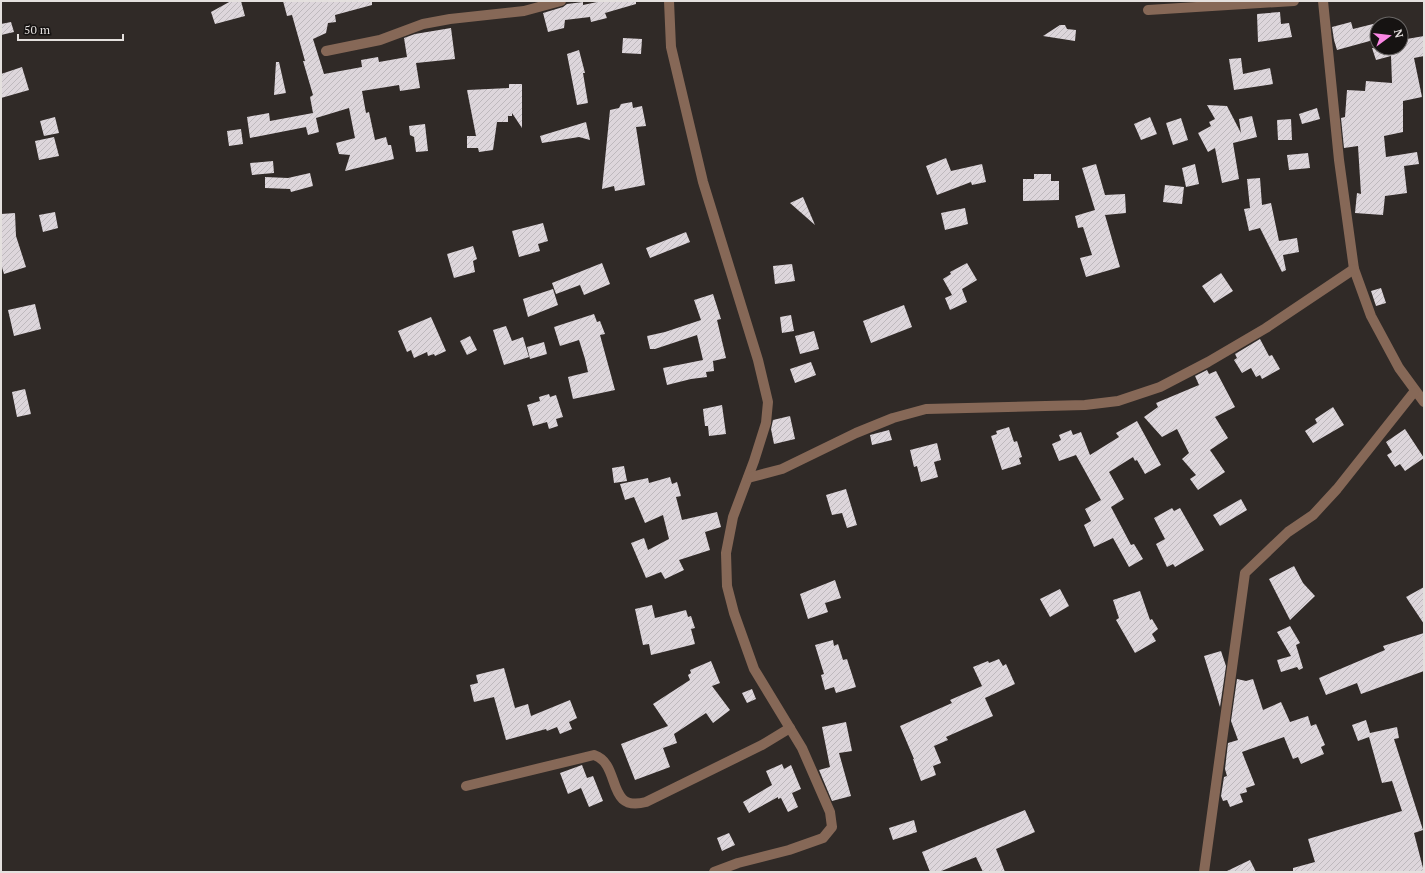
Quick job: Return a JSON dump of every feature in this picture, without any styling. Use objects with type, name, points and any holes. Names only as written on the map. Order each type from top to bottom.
[{"type":"street","points":[[326,51],[380,40],[423,24],[450,19],[524,11],[561,1]]},
{"type":"street","points":[[669,1],[671,47],[703,182],[758,360],[768,402],[766,423],[748,478],[733,517],[728,538],[726,552],[727,586],[734,613],[754,669],[802,748],[830,812],[832,827],[824,838],[795,848],[738,863],[714,872]]},
{"type":"street","points":[[1148,10],[1294,1]]},
{"type":"street","points":[[1323,1],[1339,160],[1354,269],[1372,316],[1398,368],[1414,392],[1424,402]]},
{"type":"street","points":[[748,478],[782,469],[862,431],[894,418],[926,409],[1084,405],[1118,401],[1160,387],[1208,362],[1266,328],[1354,269]]},
{"type":"street","points":[[1204,872],[1245,573],[1288,532],[1313,515],[1328,499],[1414,392]]},
{"type":"street","points":[[466,786],[594,755],[602,758],[608,766],[620,797],[628,802],[637,804],[646,802],[762,744],[790,728]]},
{"type":"building","points":[[231,1],[241,1],[245,16],[215,24],[211,12]]},
{"type":"building","points":[[283,1],[372,1],[372,5],[335,15],[336,22],[328,23],[326,33],[313,39],[324,74],[362,67],[361,60],[378,57],[379,62],[407,57],[404,38],[415,34],[451,28],[455,59],[416,63],[420,88],[400,91],[399,85],[362,91],[366,113],[369,112],[375,140],[386,137],[388,145],[391,145],[394,159],[345,171],[350,155],[339,154],[336,143],[355,138],[349,108],[316,118],[319,132],[308,135],[306,127],[250,138],[247,117],[269,113],[270,121],[313,113],[310,97],[313,95],[303,61],[305,61],[292,15],[287,16]]},
{"type":"building","points":[[602,1],[636,1],[636,4],[605,13],[607,18],[591,22],[590,17],[565,20],[564,28],[548,32],[543,13],[563,7],[567,4],[583,2],[583,5]]},
{"type":"building","points":[[1280,12],[1281,24],[1289,23],[1292,37],[1258,42],[1257,14]]},
{"type":"building","points":[[11,22],[14,32],[1,35],[1,24]]},
{"type":"building","points":[[1351,22],[1353,29],[1369,25],[1369,41],[1337,50],[1332,27]]},
{"type":"building","points":[[1060,25],[1065,25],[1067,29],[1076,30],[1075,41],[1043,36]]},
{"type":"building","points":[[1424,36],[1424,56],[1414,58],[1422,97],[1403,101],[1403,132],[1384,136],[1386,157],[1417,152],[1419,164],[1404,166],[1407,193],[1385,196],[1383,215],[1355,213],[1357,193],[1361,194],[1358,146],[1344,148],[1341,118],[1345,117],[1347,90],[1365,91],[1366,81],[1392,83],[1391,56],[1409,56],[1409,39]]},
{"type":"building","points":[[623,38],[642,39],[641,54],[622,53]]},
{"type":"building","points":[[579,50],[585,73],[583,73],[588,103],[577,105],[567,54]]},
{"type":"building","points":[[1375,56],[1391,56],[1376,60]]},
{"type":"building","points":[[1241,58],[1243,74],[1270,68],[1273,84],[1234,90],[1229,59]]},
{"type":"building","points":[[276,62],[279,62],[286,93],[274,95]]},
{"type":"building","points":[[22,67],[29,90],[1,98],[1,74]]},
{"type":"building","points":[[509,84],[522,84],[522,128],[512,113],[512,116],[508,116],[508,122],[497,122],[493,150],[479,152],[478,148],[467,148],[467,136],[476,136],[467,90],[509,88]]},
{"type":"building","points":[[632,102],[633,108],[642,106],[646,126],[636,127],[645,185],[615,191],[614,186],[602,189],[610,110],[619,108],[621,104]]},
{"type":"building","points":[[1207,105],[1227,106],[1241,133],[1239,119],[1252,116],[1257,137],[1233,143],[1239,179],[1222,183],[1215,148],[1208,152],[1198,133],[1211,126],[1209,122],[1215,119]]},
{"type":"building","points":[[1317,108],[1320,119],[1302,124],[1299,114]]},
{"type":"building","points":[[55,117],[59,133],[44,136],[40,121]]},
{"type":"building","points":[[1150,117],[1157,134],[1141,140],[1134,124]]},
{"type":"building","points":[[1181,118],[1188,140],[1173,145],[1166,123]]},
{"type":"building","points":[[1291,119],[1292,140],[1278,140],[1277,120]]},
{"type":"building","points":[[586,122],[590,140],[579,137],[542,143],[540,136]]},
{"type":"building","points":[[425,124],[428,151],[416,152],[414,137],[410,135],[409,126]]},
{"type":"building","points":[[241,129],[243,144],[229,146],[227,131]]},
{"type":"building","points":[[54,137],[59,156],[39,160],[35,141]]},
{"type":"building","points":[[1308,153],[1310,168],[1289,170],[1287,155]]},
{"type":"building","points":[[946,158],[951,171],[982,164],[986,182],[972,185],[971,182],[937,195],[926,166]]},
{"type":"building","points":[[273,161],[274,173],[252,175],[250,163]]},
{"type":"building","points":[[1096,164],[1105,195],[1125,194],[1126,213],[1105,215],[1120,267],[1086,277],[1080,258],[1092,255],[1083,227],[1078,228],[1075,216],[1095,210],[1082,168]]},
{"type":"building","points":[[1195,164],[1199,184],[1186,187],[1182,168]]},
{"type":"building","points":[[310,173],[313,186],[291,192],[290,189],[265,188],[265,177],[288,178]]},
{"type":"building","points":[[1034,174],[1051,174],[1051,181],[1059,181],[1059,200],[1023,201],[1023,179],[1034,179]]},
{"type":"building","points":[[1260,178],[1262,205],[1271,203],[1279,241],[1297,238],[1299,252],[1283,255],[1286,270],[1282,272],[1260,228],[1249,231],[1244,209],[1250,208],[1247,179]]},
{"type":"building","points":[[1165,185],[1184,187],[1182,204],[1163,202]]},
{"type":"building","points":[[803,197],[815,225],[790,203]]},
{"type":"building","points":[[965,208],[968,224],[945,230],[941,213]]},
{"type":"building","points":[[55,212],[58,228],[43,232],[39,215]]},
{"type":"building","points":[[15,213],[16,236],[26,267],[4,274],[1,264],[1,214]]},
{"type":"building","points":[[543,223],[548,241],[538,244],[540,251],[519,257],[512,231]]},
{"type":"building","points":[[686,232],[690,242],[650,258],[646,248]]},
{"type":"building","points":[[473,246],[477,259],[473,261],[475,272],[454,278],[447,254]]},
{"type":"building","points":[[602,263],[610,284],[584,295],[580,285],[556,294],[552,283]]},
{"type":"building","points":[[967,263],[977,280],[962,289],[967,302],[950,310],[945,298],[952,295],[943,279],[951,274],[950,272]]},
{"type":"building","points":[[792,264],[795,281],[775,284],[773,266]]},
{"type":"building","points":[[1221,273],[1233,291],[1214,303],[1202,286]]},
{"type":"building","points":[[1381,288],[1386,303],[1376,306],[1371,291]]},
{"type":"building","points":[[553,289],[558,305],[528,317],[523,299]]},
{"type":"building","points":[[713,294],[721,319],[717,320],[726,358],[713,361],[714,371],[706,372],[707,377],[667,385],[663,368],[703,360],[697,335],[655,349],[650,349],[647,336],[665,332],[701,320],[694,300]]},
{"type":"building","points":[[35,304],[41,329],[14,336],[8,310]]},
{"type":"building","points":[[904,305],[912,327],[871,343],[863,321]]},
{"type":"building","points":[[594,314],[597,322],[600,321],[605,334],[600,335],[615,390],[573,399],[568,377],[588,372],[585,359],[579,340],[560,346],[554,327]]},
{"type":"building","points":[[791,315],[794,331],[782,333],[780,317]]},
{"type":"building","points":[[431,317],[446,351],[435,356],[434,354],[428,356],[427,352],[414,358],[411,350],[407,352],[398,331]]},
{"type":"building","points":[[506,326],[512,341],[523,337],[529,357],[504,365],[493,330]]},
{"type":"building","points":[[814,331],[819,349],[800,354],[795,336]]},
{"type":"building","points":[[470,336],[477,350],[467,355],[460,341]]},
{"type":"building","points":[[1260,339],[1269,356],[1272,355],[1280,369],[1262,379],[1260,375],[1256,377],[1251,368],[1242,373],[1234,360],[1237,358],[1235,354]]},
{"type":"building","points":[[544,342],[547,354],[530,359],[527,347]]},
{"type":"building","points":[[811,362],[816,375],[795,383],[790,369]]},
{"type":"building","points":[[1207,370],[1209,374],[1216,371],[1235,407],[1215,417],[1228,438],[1210,450],[1225,472],[1198,490],[1190,479],[1196,475],[1182,459],[1189,453],[1177,429],[1162,437],[1144,417],[1158,407],[1156,403],[1199,385],[1195,376]]},
{"type":"building","points":[[25,389],[31,414],[17,417],[12,392]]},
{"type":"building","points":[[549,394],[550,397],[556,395],[563,417],[556,419],[558,426],[549,429],[547,422],[533,426],[527,405],[540,401],[539,397]]},
{"type":"building","points":[[722,405],[726,434],[709,436],[708,426],[705,426],[703,409]]},
{"type":"building","points":[[1333,407],[1344,425],[1313,443],[1305,431],[1317,423],[1315,419]]},
{"type":"building","points":[[790,416],[795,439],[774,444],[771,429],[773,420]]},
{"type":"building","points":[[1137,421],[1161,465],[1145,474],[1137,460],[1135,461],[1133,457],[1109,472],[1124,499],[1111,507],[1131,545],[1134,544],[1143,559],[1129,567],[1113,538],[1094,547],[1084,525],[1091,521],[1085,509],[1101,500],[1076,455],[1059,461],[1052,444],[1061,440],[1059,435],[1071,430],[1073,435],[1081,432],[1090,455],[1119,437],[1116,433]]},
{"type":"building","points":[[1009,427],[1014,442],[1017,441],[1022,457],[1019,458],[1021,464],[1002,470],[991,436],[997,434],[996,431]]},
{"type":"building","points":[[1405,429],[1424,458],[1405,471],[1400,464],[1395,467],[1387,455],[1392,452],[1386,442]]},
{"type":"building","points":[[889,430],[892,440],[872,445],[870,435]]},
{"type":"building","points":[[937,443],[941,460],[934,462],[938,477],[921,482],[917,466],[914,467],[910,450]]},
{"type":"building","points":[[624,466],[627,481],[614,483],[612,468]]},
{"type":"building","points":[[670,477],[672,484],[677,482],[681,496],[676,497],[682,520],[717,512],[721,527],[705,532],[710,550],[679,560],[684,570],[665,579],[661,572],[646,578],[631,543],[644,538],[648,550],[669,539],[663,515],[645,523],[634,497],[625,500],[620,484],[648,478],[649,483]]},
{"type":"building","points":[[846,489],[857,525],[847,528],[842,513],[832,515],[826,495]]},
{"type":"building","points":[[1241,499],[1247,510],[1220,526],[1213,515]]},
{"type":"building","points":[[1172,508],[1174,511],[1180,508],[1204,550],[1175,567],[1173,564],[1167,567],[1156,544],[1165,539],[1154,518]]},
{"type":"building","points":[[1294,566],[1303,583],[1315,596],[1290,620],[1269,579]]},
{"type":"building","points":[[835,580],[841,598],[825,603],[828,612],[808,619],[800,594]]},
{"type":"building","points":[[1424,587],[1424,624],[1406,597]]},
{"type":"building","points":[[1060,589],[1069,606],[1050,617],[1040,599]]},
{"type":"building","points":[[1140,591],[1150,620],[1152,619],[1158,629],[1152,634],[1156,641],[1135,653],[1116,620],[1119,618],[1113,600]]},
{"type":"building","points":[[652,605],[655,618],[686,610],[688,617],[691,616],[695,628],[691,629],[695,644],[651,655],[649,644],[643,645],[635,609]]},
{"type":"building","points":[[1290,626],[1300,643],[1296,645],[1303,668],[1299,670],[1297,667],[1281,672],[1277,660],[1291,656],[1277,632]]},
{"type":"building","points":[[1424,633],[1424,671],[1361,694],[1357,683],[1326,695],[1319,678],[1385,650],[1383,646]]},
{"type":"building","points":[[833,640],[834,646],[838,644],[843,660],[847,659],[856,687],[836,693],[834,687],[825,690],[821,675],[824,674],[815,645]]},
{"type":"building","points":[[1221,651],[1226,666],[1220,707],[1204,656]]},
{"type":"building","points":[[999,659],[1003,666],[1006,664],[1015,684],[985,698],[993,716],[946,737],[948,740],[934,746],[941,763],[933,766],[936,775],[921,781],[914,759],[900,726],[952,703],[950,700],[982,686],[973,667],[988,661],[989,663]]},
{"type":"building","points":[[711,661],[720,683],[712,686],[730,710],[713,723],[706,713],[674,734],[677,743],[663,748],[670,767],[635,780],[621,744],[668,726],[653,704],[690,680],[688,675],[691,673],[690,670]]},
{"type":"building","points":[[504,668],[515,708],[528,704],[531,716],[570,700],[577,718],[569,722],[572,729],[560,734],[557,727],[547,731],[546,729],[506,740],[494,697],[474,702],[470,685],[478,683],[476,675]]},
{"type":"building","points":[[1237,679],[1246,681],[1253,679],[1263,710],[1281,702],[1290,722],[1308,716],[1311,726],[1316,724],[1325,745],[1321,747],[1324,754],[1301,764],[1298,757],[1293,759],[1284,737],[1242,752],[1255,785],[1246,788],[1247,792],[1240,794],[1243,802],[1230,807],[1227,800],[1223,801],[1221,796],[1224,777],[1227,776],[1225,769],[1228,743],[1238,740],[1231,721]]},
{"type":"building","points":[[752,689],[756,699],[747,703],[742,693]]},
{"type":"building","points":[[1366,720],[1370,733],[1397,727],[1399,738],[1394,739],[1423,830],[1414,833],[1424,872],[1293,872],[1293,868],[1315,862],[1308,839],[1402,811],[1392,781],[1382,783],[1369,737],[1358,741],[1352,725]]},
{"type":"building","points":[[846,722],[852,751],[839,753],[851,796],[832,801],[819,770],[830,767],[822,727]]},
{"type":"building","points":[[782,764],[784,769],[791,765],[801,789],[792,793],[798,807],[788,812],[781,798],[778,799],[778,797],[749,813],[743,802],[772,785],[766,771]]},
{"type":"building","points":[[582,765],[587,778],[593,776],[603,801],[589,807],[581,788],[568,794],[560,773]]},
{"type":"building","points":[[1025,810],[1035,832],[996,849],[1005,872],[983,872],[976,857],[939,872],[930,872],[922,852]]},
{"type":"building","points":[[914,820],[917,832],[893,840],[889,828]]},
{"type":"building","points":[[729,833],[735,845],[722,851],[717,838]]},
{"type":"building","points":[[1250,860],[1256,872],[1225,872]]}]
